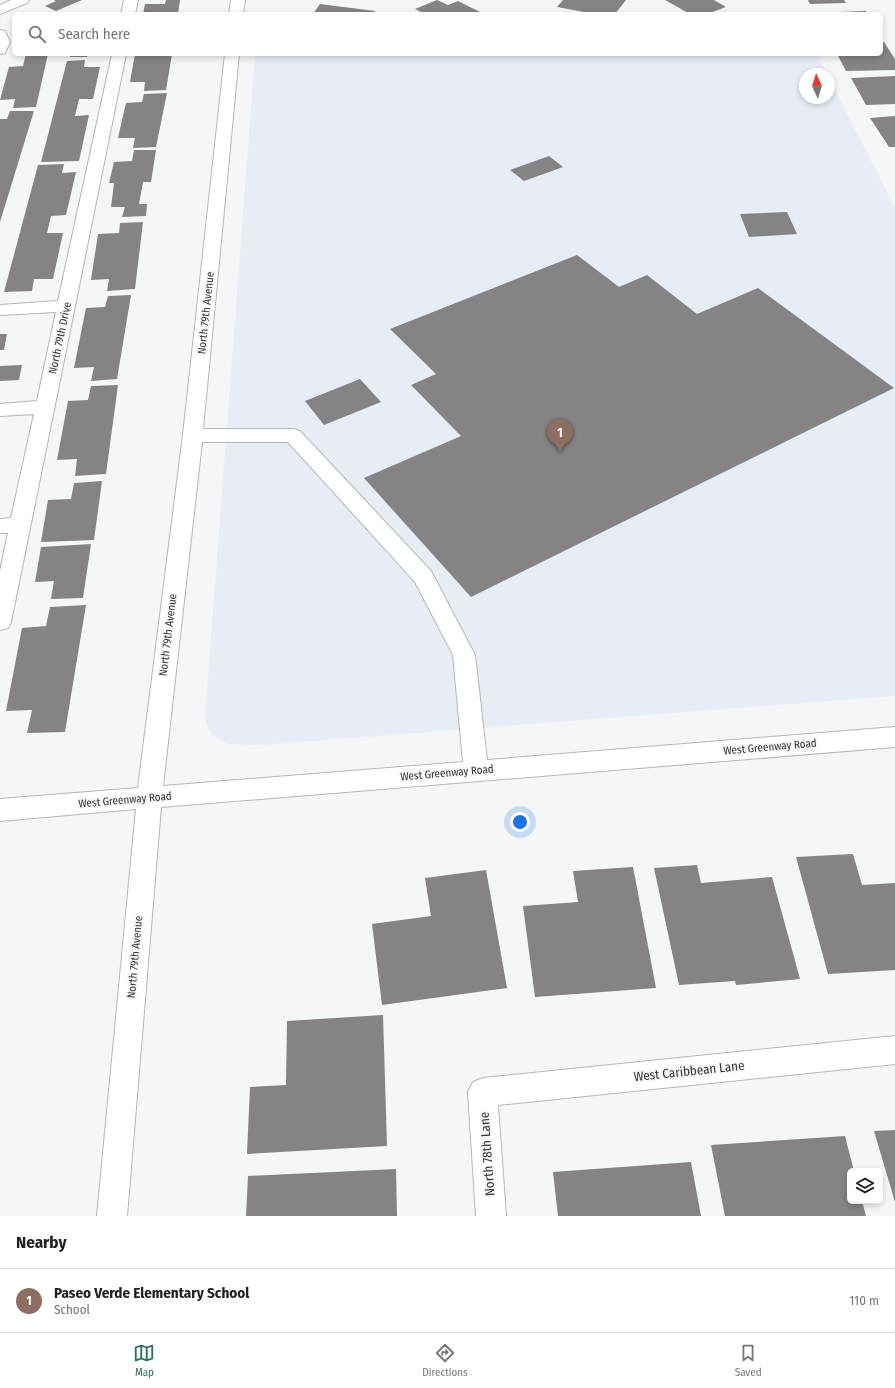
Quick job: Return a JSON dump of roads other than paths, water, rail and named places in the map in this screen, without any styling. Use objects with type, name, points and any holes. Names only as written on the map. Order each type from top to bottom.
[{"type":"street","points":[[0,10],[22,0]]},
{"type":"street","points":[[128,12],[131,0]]},
{"type":"street","points":[[236,12],[238,0]]},
{"type":"street","points":[[0,34],[3,42],[0,50]]},
{"type":"street","name":"North 79th Drive","points":[[0,622],[10,526],[45,407],[120,56]]},
{"type":"street","name":"North 79th Avenue","points":[[112,1216],[148,798],[193,434],[232,56]]},
{"type":"street","points":[[0,310],[66,306]]},
{"type":"street","points":[[0,410],[45,407]]},
{"type":"street","points":[[193,434],[293,436],[423,577],[464,655],[476,771]]},
{"type":"street","name":"West Greenway Road","points":[[0,810],[895,737]]},
{"type":"street","name":"West Caribbean Lane","points":[[483,1092],[895,1050]]},
{"type":"street","name":"North 78th Lane","points":[[483,1092],[491,1216]]},
{"type":"place","name":"Paseo Verde Elementary School","points":[[560,452]]}]
